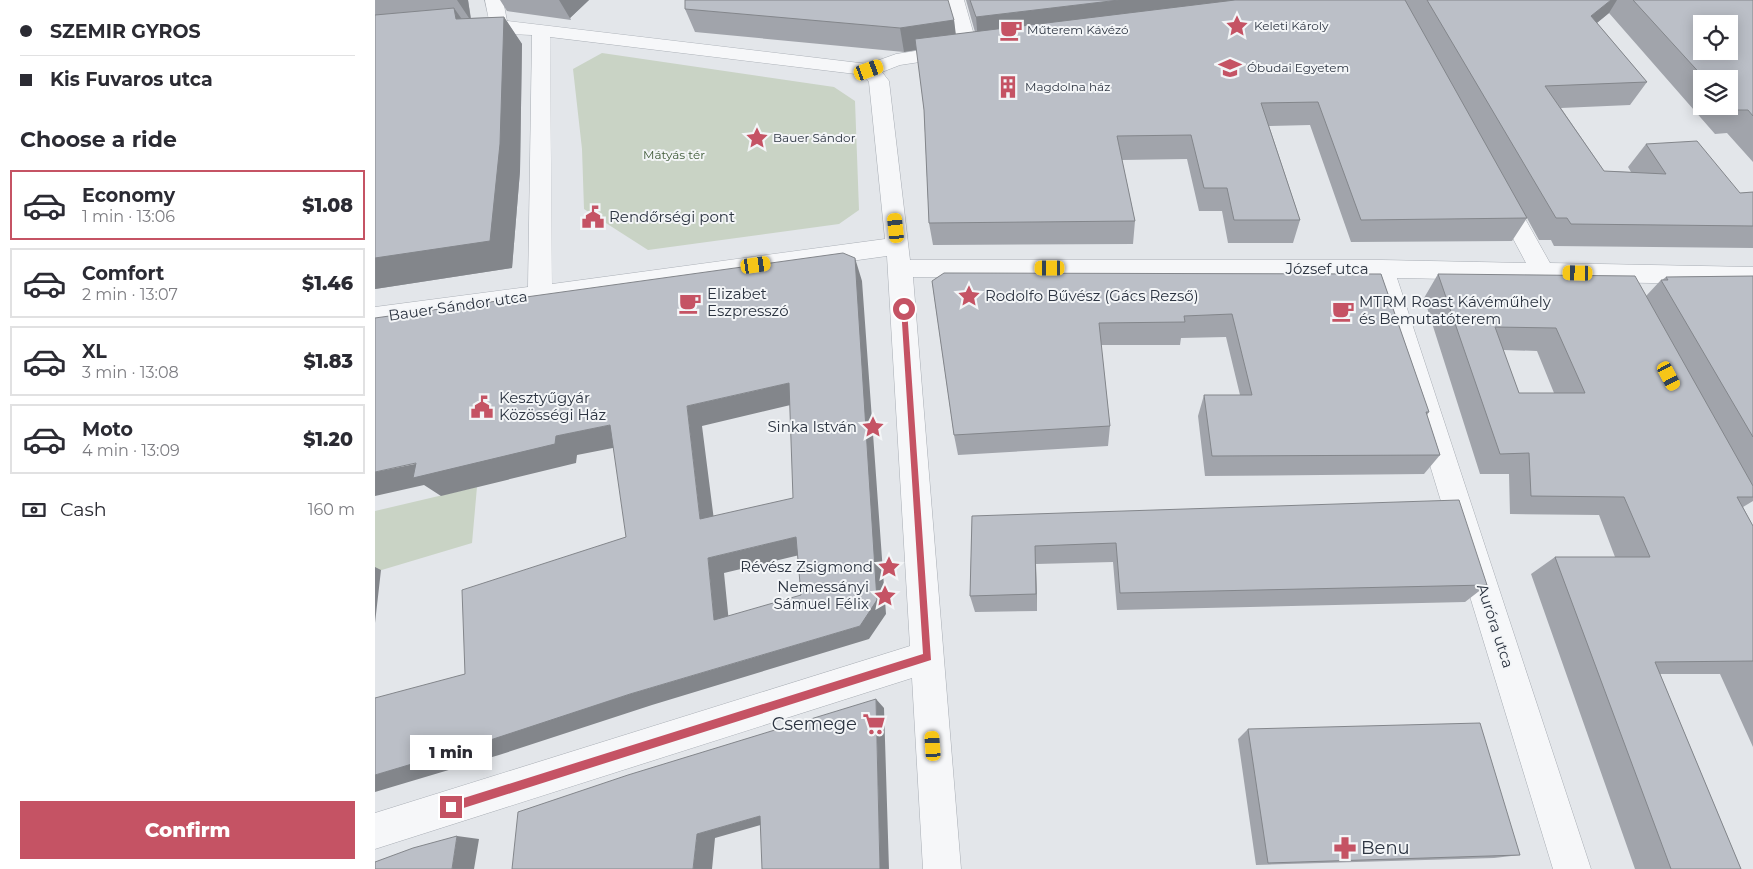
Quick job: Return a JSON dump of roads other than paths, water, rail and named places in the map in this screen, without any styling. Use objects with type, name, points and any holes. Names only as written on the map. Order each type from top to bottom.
[{"type":"street","points":[[494,0],[499,26]]},
{"type":"street","points":[[461,29],[499,26],[541,30],[869,70],[909,57],[977,48],[955,0]]},
{"type":"street","points":[[541,30],[540,294],[899,258]]},
{"type":"street","points":[[869,70],[879,81],[899,258],[942,869]]},
{"type":"street","points":[[1492,179],[1543,272]]},
{"type":"street","name":"József utca","points":[[899,258],[939,266],[1382,269],[1753,276]]},
{"type":"street","name":"Auróra utca","points":[[1382,269],[1572,869]]},
{"type":"street","points":[[1613,273],[1627,299]]},
{"type":"street","name":"Bauer Sándor utca","points":[[375,318],[540,294]]},
{"type":"street","points":[[375,831],[928,657]]},
{"type":"place","name":"Keleti Károly","points":[[1237,26]]},
{"type":"place","name":"Műterem Kávézó","points":[[1011,30]]},
{"type":"place","name":"Óbudai Egyetem","points":[[1230,68]]},
{"type":"place","name":"Magdolna ház","points":[[1008,87]]},
{"type":"place","name":"Bauer Sándor","points":[[757,138]]},
{"type":"place","name":"Rendőrségi pont","points":[[593,217]]},
{"type":"place","name":"Rodolfo Bűvész (Gács Rezső)","points":[[969,296]]},
{"type":"place","name":"Elizabet Eszpresszó","points":[[690,303]]},
{"type":"place","name":"MTRM Roast Kávéműhely és Bemutatóterem","points":[[1343,311]]},
{"type":"place","name":"Kesztyűgyár Közösségi Ház","points":[[482,407]]},
{"type":"place","name":"Sinka István","points":[[873,427]]},
{"type":"place","name":"Révész Zsigmond","points":[[889,567]]},
{"type":"place","name":"Nemessányi Sámuel Félix","points":[[885,596]]},
{"type":"place","name":"Csemege","points":[[874,724]]},
{"type":"place","name":"Benu","points":[[1345,848]]},
{"type":"park label","name":"Mátyás tér","points":[[674,155]]}]
